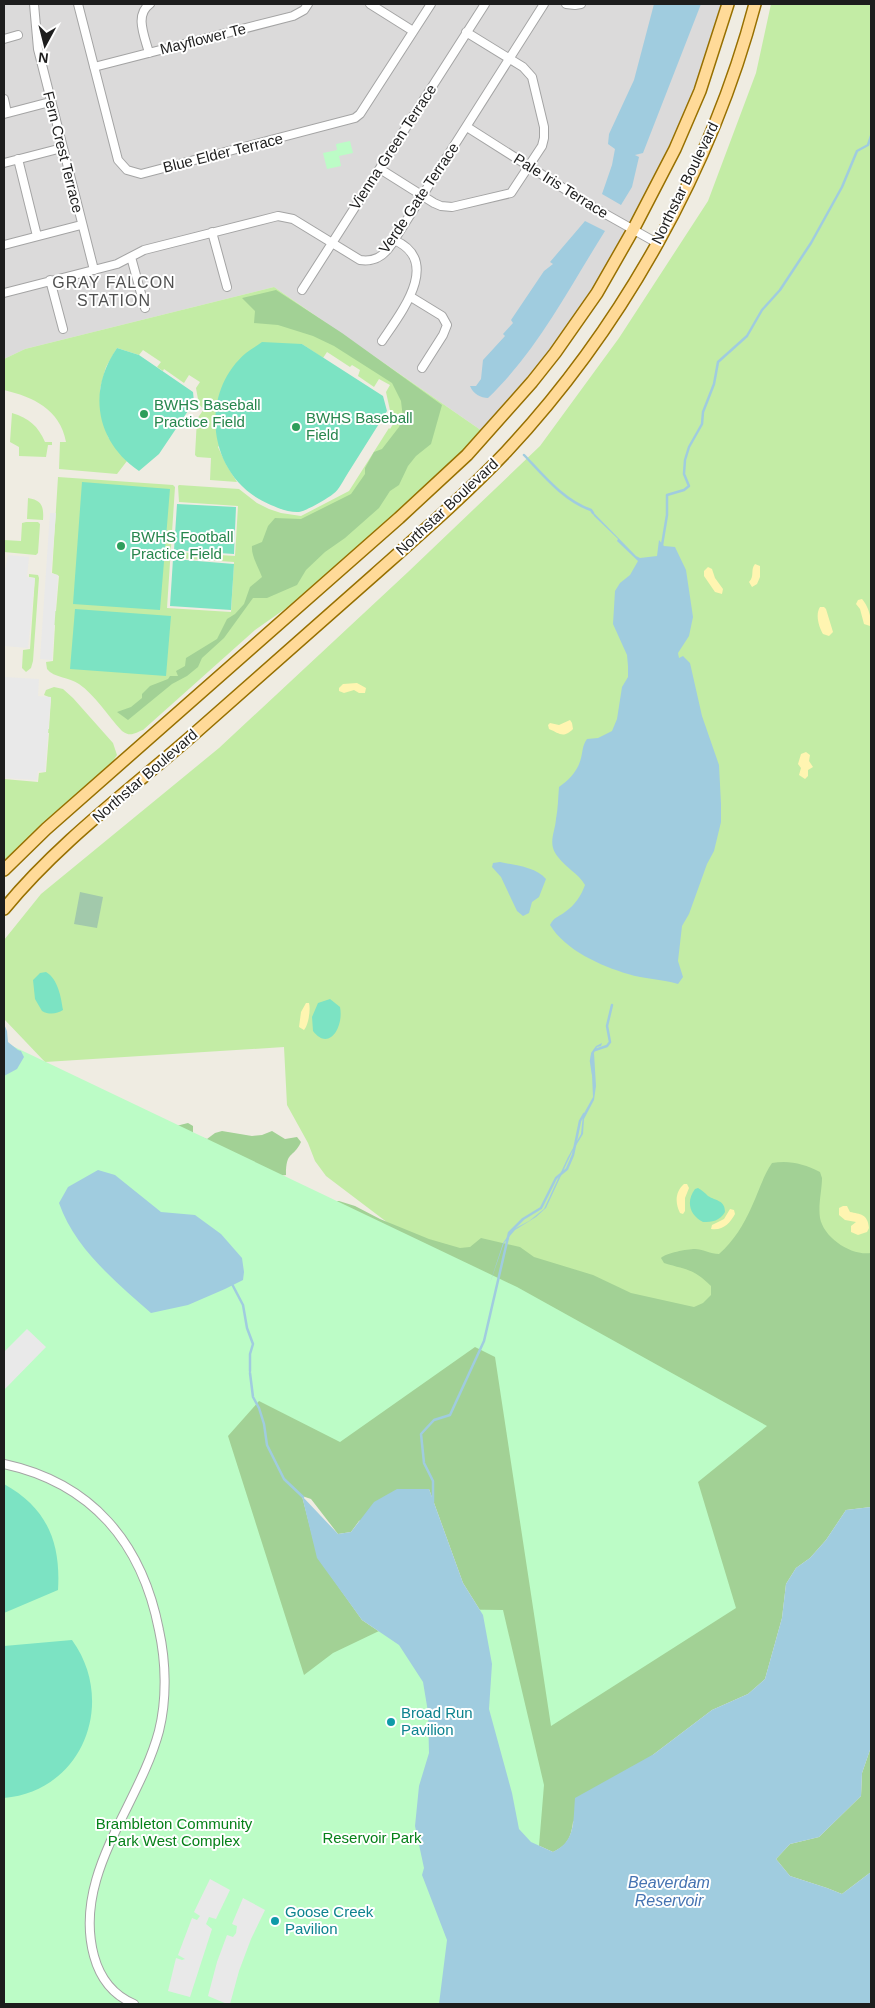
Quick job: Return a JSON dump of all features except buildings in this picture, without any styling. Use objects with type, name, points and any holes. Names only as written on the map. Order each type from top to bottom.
[{"type":"main road","name":"Northstar Boulevard","points":[[4,870],[46,829],[399,518],[467,455],[516,401],[555,353],[597,292],[633,230],[675,149],[700,91],[728,4]]},
{"type":"main road","name":"Northstar Boulevard","points":[[4,909],[30,879],[98,816],[411,542],[502,456],[541,412],[586,354],[625,296],[693,174],[738,61],[755,4]]},
{"type":"street","name":"Fern Crest Terrace","points":[[34,4],[37,42],[50,102],[94,270]]},
{"type":"street","name":"Blue Elder Terrace","points":[[78,4],[118,160],[127,170],[141,174],[355,118],[360,114],[431,4]]},
{"type":"street","points":[[149,53],[141,20],[144,8],[150,4]]},
{"type":"street","name":"Mayflower Te","points":[[94,67],[293,16],[304,10],[308,4]]},
{"type":"street","points":[[370,4],[413,31]]},
{"type":"street","name":"Vienna Green Terrace","points":[[302,290],[484,4]]},
{"type":"street","name":"Verde Gate Terrace","points":[[4,291],[117,264],[144,250],[271,217],[284,216],[294,219],[357,259],[368,261],[384,254],[467,128],[544,4]]},
{"type":"street","points":[[566,4],[580,4]]},
{"type":"street","points":[[380,168],[422,195],[448,208],[507,195],[513,190],[544,142],[544,127],[532,77],[523,67],[466,32]]},
{"type":"street","points":[[4,39],[18,35]]},
{"type":"street","points":[[4,99],[6,113],[50,102]]},
{"type":"street","name":"Pale Iris Terrace","points":[[467,128],[528,167],[656,243]]},
{"type":"street","points":[[4,163],[62,148]]},
{"type":"street","points":[[18,159],[37,236]]},
{"type":"street","points":[[4,245],[81,225]]},
{"type":"street","points":[[212,232],[227,287]]},
{"type":"street","points":[[382,341],[411,297],[416,284],[416,265],[411,252],[394,240]]},
{"type":"street","points":[[132,257],[145,308]]},
{"type":"street","points":[[50,280],[63,329]]},
{"type":"street","points":[[411,297],[442,316],[447,325],[444,335],[422,368]]},
{"type":"street","points":[[4,1464],[30,1471],[68,1488],[96,1509],[109,1522],[121,1536],[142,1572],[157,1620],[164,1658],[164,1683],[159,1730],[144,1774],[98,1874],[90,1914],[90,1934],[98,1967],[111,1990],[134,2004]]},
{"type":"shaded area","points":[[4,4],[728,4],[686,125],[573,326],[482,431],[274,287],[25,349],[4,359]]},
{"type":"shaded area","points":[[50,513],[56,513],[51,573],[58,575],[52,660],[40,659]]},
{"type":"shaded area","points":[[8,555],[29,557],[27,577],[35,578],[28,648],[4,646],[4,575]]},
{"type":"shaded area","points":[[4,677],[39,679],[38,696],[51,697],[45,772],[38,771],[37,780],[4,778]]},
{"type":"shaded area","points":[[27,1329],[46,1347],[4,1390],[4,1352]]},
{"type":"shaded area","points":[[210,1879],[230,1890],[216,1919],[209,1917],[206,1924],[212,1929],[190,1997],[168,1991],[176,1958],[185,1959],[178,1955],[192,1918],[197,1920],[200,1916],[194,1912]]},
{"type":"shaded area","points":[[243,1898],[265,1910],[251,1939],[239,1971],[230,2004],[227,2004],[208,1996],[217,1962],[227,1935],[233,1937],[236,1933],[237,1926],[232,1924]]},
{"type":"green space","points":[[771,4],[871,4],[871,1282],[696,1340],[392,1226],[326,1176],[315,1161],[308,1143],[287,1105],[284,1047],[45,1062],[4,1019],[4,940],[41,894],[219,748],[540,446],[619,338],[708,201],[756,73]]},
{"type":"green space","points":[[350,141],[353,153],[339,156],[341,166],[327,169],[323,153],[337,150],[336,144]]},
{"type":"green space","points":[[274,287],[482,431],[463,453],[418,495],[292,604],[255,630],[143,730],[128,734],[122,731],[96,700],[79,684],[54,674],[47,669],[46,662],[53,661],[55,625],[50,625],[51,611],[56,611],[59,576],[52,573],[58,477],[173,485],[175,487],[167,608],[231,612],[234,562],[175,558],[173,554],[175,552],[235,556],[238,506],[179,502],[178,486],[239,489],[257,503],[269,509],[301,516],[349,491],[397,418],[391,415],[386,392],[390,385],[379,379],[374,387],[358,376],[360,370],[352,365],[350,367],[327,352],[323,358],[302,344],[218,447],[237,482],[210,480],[211,458],[197,457],[195,455],[197,419],[204,409],[199,405],[196,388],[200,382],[189,375],[184,383],[164,369],[163,371],[157,367],[161,362],[143,350],[139,355],[117,348],[106,367],[100,389],[108,437],[127,461],[117,474],[59,469],[60,442],[66,442],[58,421],[44,406],[25,396],[4,390],[4,359],[25,349]]},
{"type":"green space","points":[[276,290],[342,333],[442,405],[431,444],[416,456],[408,466],[399,485],[390,491],[379,508],[345,538],[325,552],[306,570],[297,585],[267,598],[253,598],[224,638],[202,658],[198,667],[187,676],[172,684],[128,720],[117,712],[131,707],[142,698],[142,694],[150,686],[168,679],[170,676],[178,676],[176,671],[185,666],[186,658],[217,639],[227,619],[235,614],[244,604],[250,587],[262,577],[252,546],[262,542],[268,526],[275,518],[301,519],[351,494],[365,474],[365,468],[374,452],[382,449],[399,427],[403,418],[401,401],[392,383],[334,346],[313,336],[278,325],[254,323],[255,311],[242,298]]},
{"type":"green space","name":"BWHS Baseball Field","points":[[262,342],[302,344],[383,396],[387,411],[337,490],[321,502],[299,512],[284,510],[268,504],[242,486],[229,469],[220,450],[216,429],[216,408],[221,388],[231,369],[246,353]]},
{"type":"green space","name":"BWHS Baseball Practice Field","points":[[117,348],[139,355],[193,392],[194,402],[159,454],[139,471],[124,459],[113,446],[105,431],[101,415],[99,398],[102,381],[108,364]]},
{"type":"green space","points":[[12,413],[32,423],[45,442],[52,442],[52,445],[48,445],[46,457],[19,456],[19,447],[10,442]]},
{"type":"green space","name":"BWHS Football Practice Field","points":[[82,482],[170,489],[160,610],[73,604]]},
{"type":"green space","points":[[28,498],[39,502],[43,511],[43,520],[27,519]]},
{"type":"green space","points":[[177,504],[236,507],[234,554],[174,550]]},
{"type":"green space","points":[[38,522],[40,524],[38,553],[36,555],[4,552],[4,540],[21,541],[22,523]]},
{"type":"green space","points":[[173,559],[234,564],[231,610],[170,606]]},
{"type":"green space","points":[[29,574],[38,575],[39,578],[33,661],[31,668],[26,672],[22,668],[23,650],[30,649],[35,578],[29,577]]},
{"type":"green space","points":[[75,609],[171,616],[166,676],[70,669]]},
{"type":"green space","points":[[54,687],[63,689],[73,698],[113,743],[117,755],[113,761],[4,861],[4,779],[38,782],[39,773],[46,772],[49,733],[42,732],[43,729],[49,729],[51,698],[44,695],[46,690]]},
{"type":"green space","points":[[80,892],[103,897],[97,928],[74,924]]},
{"type":"green space","points":[[46,972],[56,984],[61,1000],[63,1010],[56,1013],[42,1011],[35,999],[33,980],[40,973]]},
{"type":"green space","points":[[330,999],[340,1007],[341,1015],[334,1034],[330,1038],[325,1039],[319,1037],[313,1031],[312,1017],[318,1003]]},
{"type":"green space","name":"Brambleton Community Park West Complex","points":[[4,1042],[517,1287],[767,1426],[698,1482],[736,1608],[551,1726],[495,1357],[475,1347],[340,1442],[259,1401],[228,1436],[304,1675],[333,1653],[425,1609],[503,1610],[544,1785],[526,2004],[4,2004]]},
{"type":"green space","points":[[188,1123],[193,1126],[193,1134],[207,1139],[215,1133],[222,1131],[252,1136],[272,1131],[285,1139],[297,1137],[301,1142],[287,1162],[286,1175],[276,1176],[325,1202],[339,1201],[355,1206],[380,1219],[429,1239],[460,1248],[470,1247],[481,1238],[520,1247],[534,1257],[593,1275],[631,1293],[694,1307],[703,1303],[711,1295],[711,1286],[694,1273],[664,1263],[661,1258],[672,1253],[691,1249],[719,1254],[742,1226],[772,1163],[797,1163],[820,1172],[822,1178],[820,1218],[827,1232],[847,1249],[855,1252],[871,1253],[871,1507],[846,1510],[826,1540],[810,1558],[796,1568],[786,1584],[782,1618],[765,1679],[748,1694],[712,1710],[654,1754],[573,1822],[568,1840],[553,1852],[531,1842],[483,1615],[463,1583],[429,1489],[359,1521],[351,1532],[338,1534],[311,1499],[302,1496],[318,1558],[362,1620],[399,1645],[447,1940],[4,1129],[176,1126]]},
{"type":"green space","points":[[698,1188],[723,1205],[725,1212],[721,1217],[713,1221],[703,1222],[695,1216],[690,1207],[690,1198],[695,1189]]},
{"type":"green space","points":[[4,1484],[19,1493],[31,1504],[41,1515],[48,1528],[54,1542],[57,1557],[58,1590],[4,1613]]},
{"type":"green space","points":[[72,1640],[85,1664],[91,1690],[91,1715],[85,1740],[72,1761],[54,1779],[31,1792],[4,1798],[4,1646]]},
{"type":"green space","points":[[871,1747],[871,1872],[842,1894],[790,1876],[776,1859],[790,1844],[819,1837],[861,1796],[862,1773]]},
{"type":"sand","points":[[755,564],[760,566],[760,577],[757,584],[752,587],[749,582],[752,578]]},
{"type":"sand","points":[[708,567],[712,569],[715,578],[723,589],[722,594],[715,592],[704,576],[704,571]]},
{"type":"sand","points":[[862,599],[869,612],[870,626],[864,624],[860,609],[856,604],[858,600]]},
{"type":"sand","points":[[820,607],[826,609],[833,632],[829,636],[823,634],[819,624],[818,614]]},
{"type":"sand","points":[[357,683],[366,688],[365,693],[359,693],[354,690],[344,693],[339,691],[343,684]]},
{"type":"sand","points":[[570,720],[573,729],[566,734],[549,729],[548,725],[550,723],[559,725]]},
{"type":"sand","points":[[806,752],[810,755],[809,761],[813,767],[808,770],[808,776],[805,779],[799,775],[801,768],[798,764],[801,754]]},
{"type":"sand","points":[[306,1003],[309,1003],[310,1006],[307,1025],[304,1030],[299,1027],[301,1012]]},
{"type":"sand","points":[[684,1184],[687,1184],[689,1188],[685,1198],[685,1211],[683,1214],[678,1209],[677,1198],[679,1190]]},
{"type":"sand","points":[[847,1206],[850,1212],[865,1217],[869,1228],[867,1232],[858,1235],[851,1232],[851,1226],[856,1222],[845,1220],[839,1215],[839,1208]]},
{"type":"sand","points":[[730,1209],[734,1210],[735,1214],[728,1223],[723,1228],[711,1229],[712,1225],[724,1219]]},
{"type":"water","points":[[654,4],[701,4],[643,153],[635,155],[639,157],[632,187],[621,205],[602,194],[612,165],[615,149],[608,144],[609,134],[634,80]]},
{"type":"water","points":[[585,221],[605,231],[552,318],[522,360],[488,398],[478,395],[470,386],[476,386],[481,379],[483,360],[505,336],[503,334],[513,323],[511,320],[544,271],[553,264],[550,262]]},
{"type":"water","points":[[591,510],[636,556],[640,558],[657,556],[659,540],[664,546],[675,547],[686,570],[693,617],[689,636],[678,653],[679,658],[683,656],[690,663],[702,716],[719,765],[721,822],[714,851],[707,864],[689,914],[682,926],[678,961],[683,977],[678,984],[634,976],[595,962],[565,942],[550,925],[575,903],[585,885],[561,861],[553,848],[559,787],[570,778],[578,767],[583,746],[587,739],[598,738],[612,731],[617,719],[622,687],[628,677],[627,655],[613,624],[615,591],[620,583],[630,575],[638,561],[617,541],[618,539],[594,516]]},
{"type":"water","points":[[500,862],[531,869],[546,879],[539,897],[532,902],[529,913],[523,916],[517,911],[501,877],[492,867],[493,863]]},
{"type":"water","points":[[4,1024],[8,1042],[21,1051],[24,1057],[17,1069],[4,1076]]},
{"type":"water","points":[[602,1043],[594,1053],[596,1086],[594,1100],[584,1119],[583,1134],[572,1152],[546,1208],[536,1217],[515,1230],[504,1243],[490,1283],[503,1243],[512,1230],[529,1221],[544,1209],[568,1157],[581,1134],[583,1115],[593,1097],[591,1053],[596,1046]]},
{"type":"water","points":[[98,1170],[115,1175],[161,1212],[195,1215],[221,1234],[242,1258],[243,1280],[188,1305],[151,1313],[111,1277],[86,1250],[66,1220],[59,1203],[68,1187]]},
{"type":"water","name":"Beaverdam Reservoir","points":[[397,1489],[429,1489],[463,1583],[483,1615],[492,1664],[489,1709],[512,1793],[519,1829],[531,1842],[553,1852],[566,1842],[570,1836],[575,1798],[654,1754],[712,1710],[748,1694],[765,1679],[782,1618],[786,1584],[796,1568],[810,1558],[826,1540],[846,1510],[871,1507],[871,1747],[862,1773],[861,1796],[819,1837],[790,1844],[776,1859],[790,1876],[842,1894],[871,1872],[871,2004],[439,2004],[447,1940],[422,1875],[424,1868],[415,1826],[419,1786],[429,1753],[428,1712],[423,1682],[399,1645],[362,1620],[317,1558],[302,1496],[338,1534],[351,1532],[374,1502]]},
{"type":"waterway","points":[[662,545],[667,515],[667,495],[684,490],[689,486],[684,474],[685,460],[689,447],[702,424],[703,412],[714,384],[718,362],[747,336],[762,310],[780,290],[811,243],[842,187],[857,151],[868,145],[871,136]]},
{"type":"waterway","points":[[524,455],[563,494],[593,513]]},
{"type":"waterway","points":[[595,1050],[607,1046],[610,1042],[607,1026],[612,1005]]},
{"type":"waterway","points":[[592,1055],[593,1074]]},
{"type":"waterway","points":[[433,1502],[433,1481],[424,1463],[421,1434],[434,1420],[450,1415],[484,1341],[509,1233],[523,1219],[541,1208],[556,1178],[567,1169],[573,1155],[580,1121],[584,1114]]},
{"type":"waterway","points":[[232,1284],[243,1305],[247,1328],[253,1344],[250,1354],[250,1371]]},
{"type":"waterway","points":[[250,1373],[253,1397],[264,1424],[267,1445],[284,1479],[303,1497]]},
{"type":"place","name":"BWHS Baseball Practice Field","points":[[144,414]]},
{"type":"place","name":"BWHS Baseball Field","points":[[296,427]]},
{"type":"place","name":"BWHS Football Practice Field","points":[[121,546]]},
{"type":"place","name":"Broad Run Pavilion","points":[[391,1722]]},
{"type":"place","name":"Goose Creek Pavilion","points":[[275,1921]]},
{"type":"district","name":"GRAY FALCON STATION","points":[[114,291]]},
{"type":"park label","name":"Reservoir Park","points":[[372,1838]]}]
